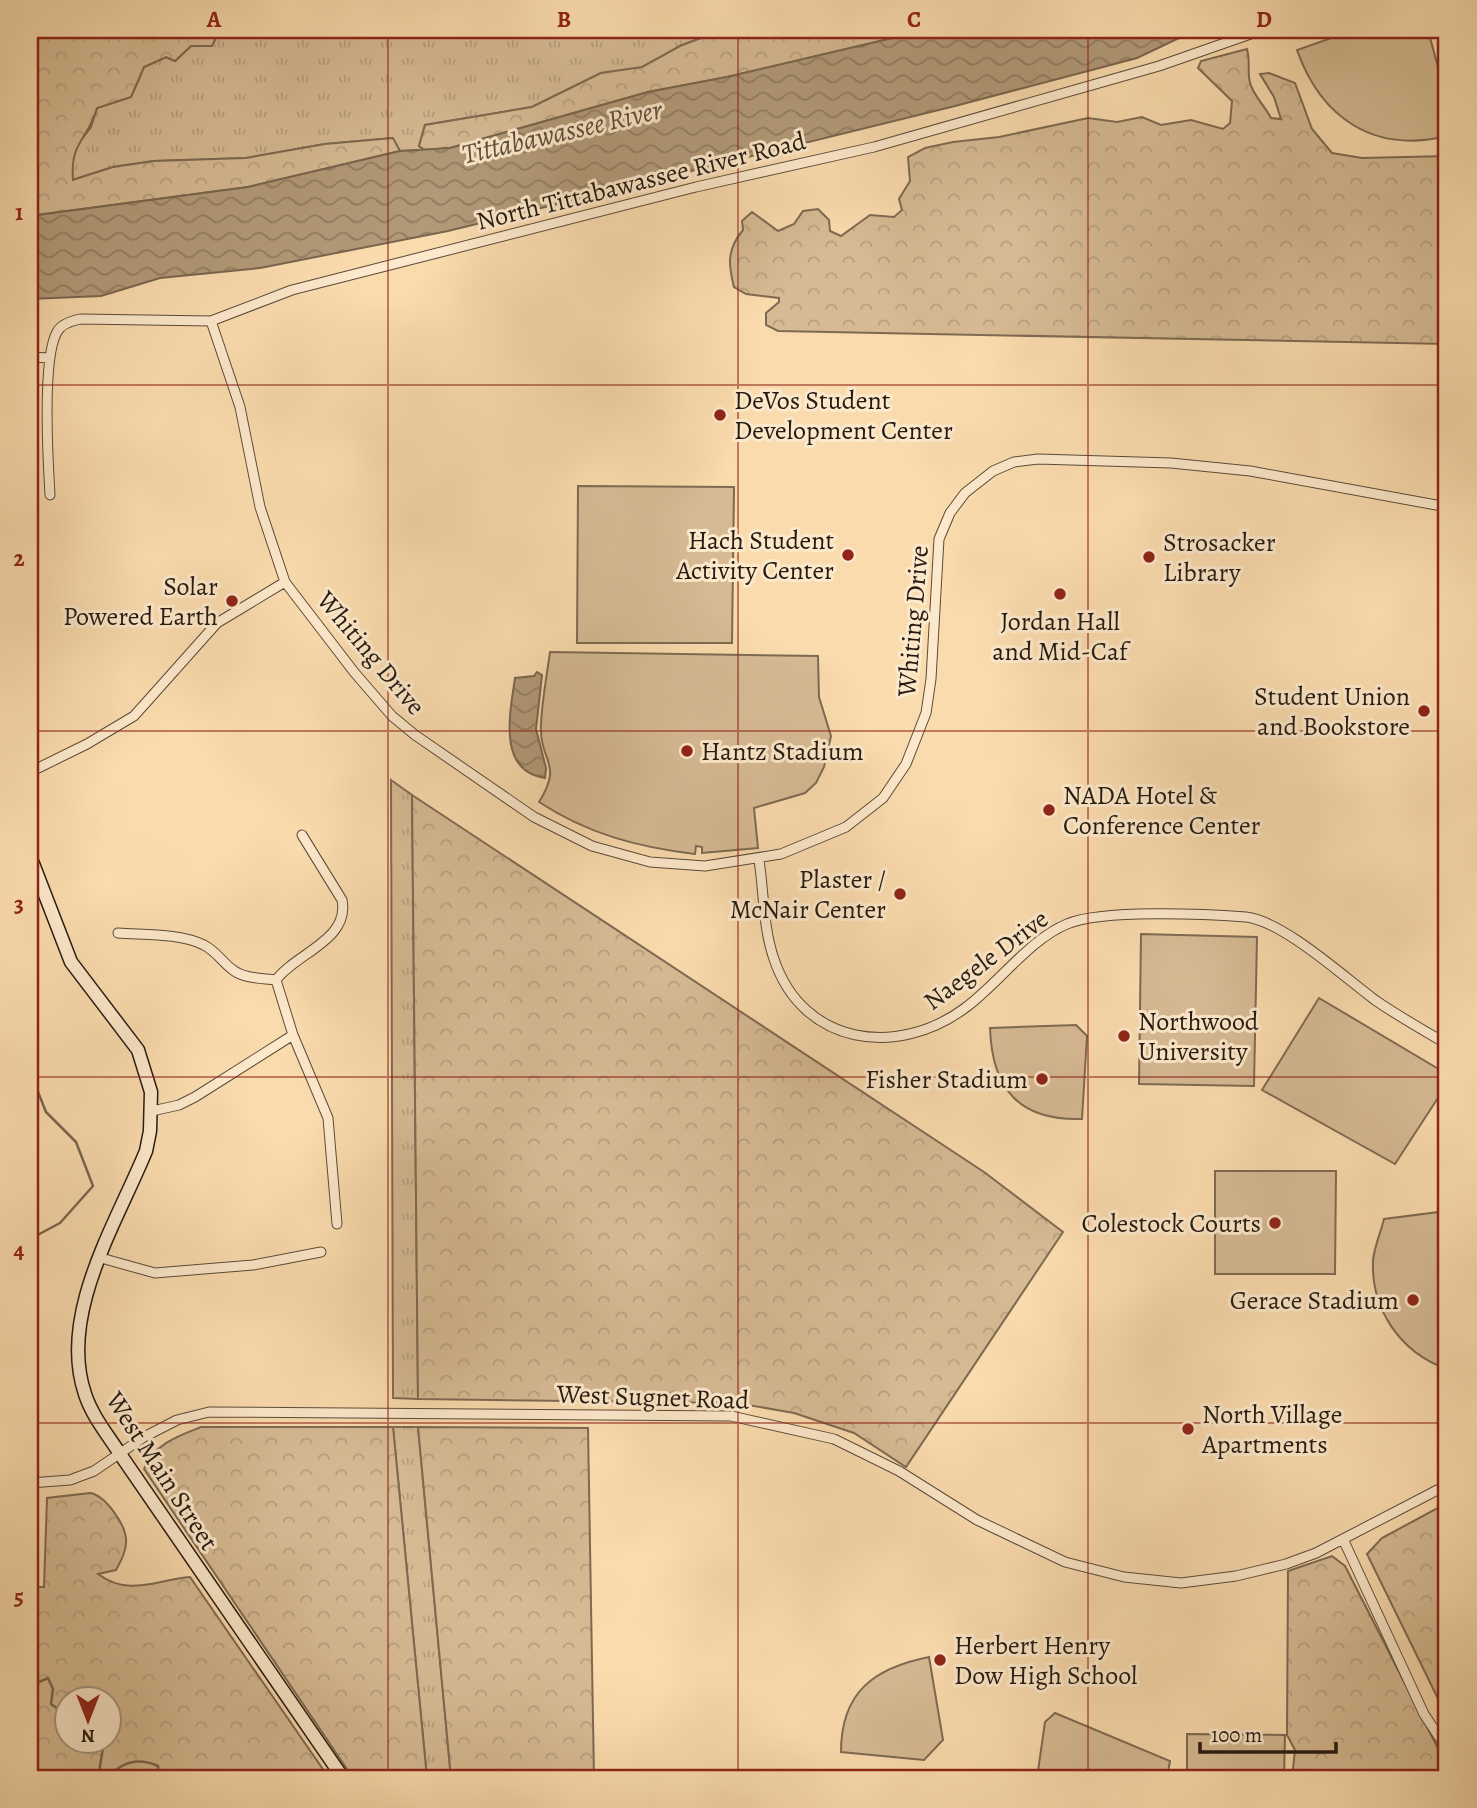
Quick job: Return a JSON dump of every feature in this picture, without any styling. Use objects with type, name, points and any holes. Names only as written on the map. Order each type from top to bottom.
[{"type":"street","name":"North Tittabawassee River Road","points":[[49,358],[58,329],[80,319],[212,321],[292,290],[696,187],[874,147],[1159,66],[1262,30]]},
{"type":"street","name":"Whiting Drive","points":[[212,321],[240,407],[260,507],[285,582],[392,716],[438,752],[534,817],[592,846],[650,862],[705,866],[759,860],[803,848],[846,827],[883,799],[915,746],[926,713],[931,679],[939,539],[950,513],[965,493],[992,471],[1014,462],[1038,458],[1171,463],[1277,475],[1447,507]]},
{"type":"street","points":[[30,357],[49,358],[50,495]]},
{"type":"street","points":[[30,772],[87,744],[134,716],[217,622],[285,582]]},
{"type":"street","points":[[276,980],[284,969],[334,933],[345,912],[342,900],[302,835]]},
{"type":"street","name":"West Main Street","points":[[30,856],[71,962],[138,1051],[147,1073],[152,1111],[146,1151],[81,1310],[78,1362],[90,1408],[343,1778]]},
{"type":"street","name":"Naegele Drive","points":[[759,860],[769,939],[783,978],[812,1016],[842,1032],[869,1038],[890,1038],[914,1035],[942,1024],[967,1007],[1044,939],[1065,924],[1091,916],[1249,917],[1278,928],[1378,1002],[1447,1044]]},
{"type":"street","points":[[118,933],[161,936],[201,944],[218,953],[233,970],[250,977],[276,980]]},
{"type":"street","points":[[276,980],[293,1035],[328,1118],[337,1224]]},
{"type":"street","points":[[152,1111],[179,1105],[195,1097],[293,1035]]},
{"type":"street","points":[[101,1258],[155,1273],[253,1265],[321,1252]]},
{"type":"street","name":"West Sugnet Road","points":[[30,1483],[70,1480],[94,1471],[177,1420],[209,1412],[731,1416],[834,1439],[899,1471],[977,1520],[1065,1562],[1124,1577],[1181,1583],[1236,1576],[1286,1564],[1343,1539],[1447,1485]]},
{"type":"street","points":[[1343,1539],[1424,1714],[1447,1749]]},
{"type":"green space","points":[[30,30],[220,30],[212,46],[191,46],[175,61],[166,57],[144,67],[131,97],[97,108],[74,157],[73,180],[113,167],[154,161],[246,158],[325,144],[393,138],[400,151],[248,187],[30,216]]},
{"type":"green space","points":[[220,30],[737,30],[714,33],[680,46],[642,68],[601,73],[532,107],[425,125],[419,146],[425,150],[400,151],[392,138],[325,144],[246,158],[154,161],[113,167],[72,180],[72,152],[91,127],[97,108],[131,97],[144,67],[166,57],[175,61],[191,46],[211,46]]},
{"type":"green space","points":[[737,30],[927,30],[727,77],[648,92],[450,148],[425,150],[419,146],[425,125],[532,107],[601,73],[642,67],[680,46],[714,33]]},
{"type":"green space","points":[[1354,30],[1428,30],[1447,101],[1447,136],[1396,140],[1374,135],[1336,112],[1320,95],[1297,50]]},
{"type":"green space","points":[[1247,49],[1250,83],[1271,118],[1281,119],[1274,97],[1260,74],[1269,73],[1295,83],[1312,129],[1332,153],[1362,158],[1447,156],[1447,344],[778,331],[766,325],[766,313],[779,302],[779,298],[746,294],[734,287],[730,264],[732,250],[743,230],[742,221],[752,212],[778,231],[794,224],[803,211],[818,209],[829,220],[830,231],[841,236],[870,215],[894,217],[902,210],[899,199],[910,181],[908,157],[925,148],[999,137],[1088,118],[1117,122],[1142,117],[1161,125],[1191,120],[1223,129],[1230,123],[1232,101],[1198,68],[1201,61]]},
{"type":"green space","points":[[578,486],[734,487],[732,643],[577,643]]},
{"type":"green space","name":"Hantz Stadium","points":[[550,652],[818,656],[819,697],[831,736],[824,767],[816,783],[805,793],[754,808],[758,848],[702,853],[702,847],[696,846],[695,854],[633,843],[595,831],[539,802],[550,778],[549,763],[541,737],[541,724]]},
{"type":"green space","points":[[391,780],[412,795],[418,1399],[393,1398]]},
{"type":"green space","points":[[412,795],[984,1172],[1063,1232],[906,1467],[854,1433],[794,1413],[737,1403],[418,1399]]},
{"type":"green space","points":[[1141,934],[1257,937],[1254,1086],[1139,1084]]},
{"type":"green space","points":[[1319,998],[1447,1074],[1447,1084],[1395,1164],[1262,1090]]},
{"type":"green space","name":"Fisher Stadium","points":[[1076,1025],[1087,1036],[1082,1119],[1060,1118],[1026,1107],[1014,1098],[996,1069],[990,1028]]},
{"type":"green space","name":"Colestock Courts","points":[[1215,1171],[1336,1171],[1335,1274],[1215,1274]]},
{"type":"green space","name":"Gerace Stadium","points":[[1447,1211],[1447,1369],[1416,1352],[1392,1327],[1377,1296],[1373,1261],[1384,1219]]},
{"type":"green space","points":[[201,1427],[393,1427],[427,1778],[353,1778],[144,1469],[160,1447]]},
{"type":"green space","points":[[393,1427],[418,1427],[451,1778],[427,1778]]},
{"type":"green space","points":[[418,1427],[588,1428],[594,1778],[451,1778]]},
{"type":"green space","points":[[90,1493],[96,1495],[113,1511],[125,1533],[126,1543],[116,1570],[98,1574],[109,1581],[132,1586],[190,1577],[329,1778],[30,1778],[30,1587],[44,1587],[47,1498]]},
{"type":"green space","points":[[1447,1503],[1447,1717],[1367,1554],[1382,1538]]},
{"type":"green space","points":[[1332,1556],[1345,1566],[1447,1766],[1447,1778],[1292,1778],[1295,1750],[1287,1735],[1288,1571]]},
{"type":"green space","points":[[929,1657],[943,1740],[924,1760],[841,1752],[847,1713],[864,1686],[892,1668]]},
{"type":"green space","points":[[1055,1713],[1170,1761],[1167,1778],[1037,1778],[1045,1722]]},
{"type":"green space","points":[[1187,1734],[1285,1735],[1284,1778],[1187,1778]]},
{"type":"water","name":"Tittabawassee River","points":[[927,30],[1215,30],[1179,38],[1137,58],[955,106],[448,231],[260,268],[160,278],[101,296],[30,299],[30,216],[248,187],[400,151],[450,148],[648,92],[727,77]]},
{"type":"water","points":[[537,672],[542,675],[536,729],[546,768],[545,778],[530,773],[519,764],[510,738],[515,678],[534,676]]},
{"type":"waterway","points":[[30,1072],[46,1112],[76,1142],[93,1186],[60,1223],[30,1239]]},
{"type":"waterway","points":[[30,1686],[48,1678],[52,1687]]},
{"type":"waterway","points":[[52,1696],[52,1705]]},
{"type":"waterway","points":[[98,1778],[102,1756]]},
{"type":"waterway","points":[[108,1778],[125,1764],[137,1761],[158,1766],[159,1778]]},
{"type":"place","name":"DeVos Student Development Center","points":[[720,415]]},
{"type":"place","name":"Hach Student Activity Center","points":[[848,555]]},
{"type":"place","name":"Strosacker Library","points":[[1149,557]]},
{"type":"place","name":"Jordan Hall and Mid-Caf","points":[[1060,594]]},
{"type":"place","name":"Solar Powered Earth","points":[[232,601]]},
{"type":"place","name":"Student Union and Bookstore","points":[[1424,711]]},
{"type":"place","name":"Hantz Stadium","points":[[687,751]]},
{"type":"place","name":"NADA Hotel & Conference Center","points":[[1049,810]]},
{"type":"place","name":"Plaster / McNair Center","points":[[900,894]]},
{"type":"place","name":"Northwood University","points":[[1124,1036]]},
{"type":"place","name":"Fisher Stadium","points":[[1042,1079]]},
{"type":"place","name":"Colestock Courts","points":[[1275,1223]]},
{"type":"place","name":"Gerace Stadium","points":[[1413,1300]]},
{"type":"place","name":"North Village Apartments","points":[[1188,1429]]},
{"type":"place","name":"Herbert Henry Dow High School","points":[[940,1660]]}]
